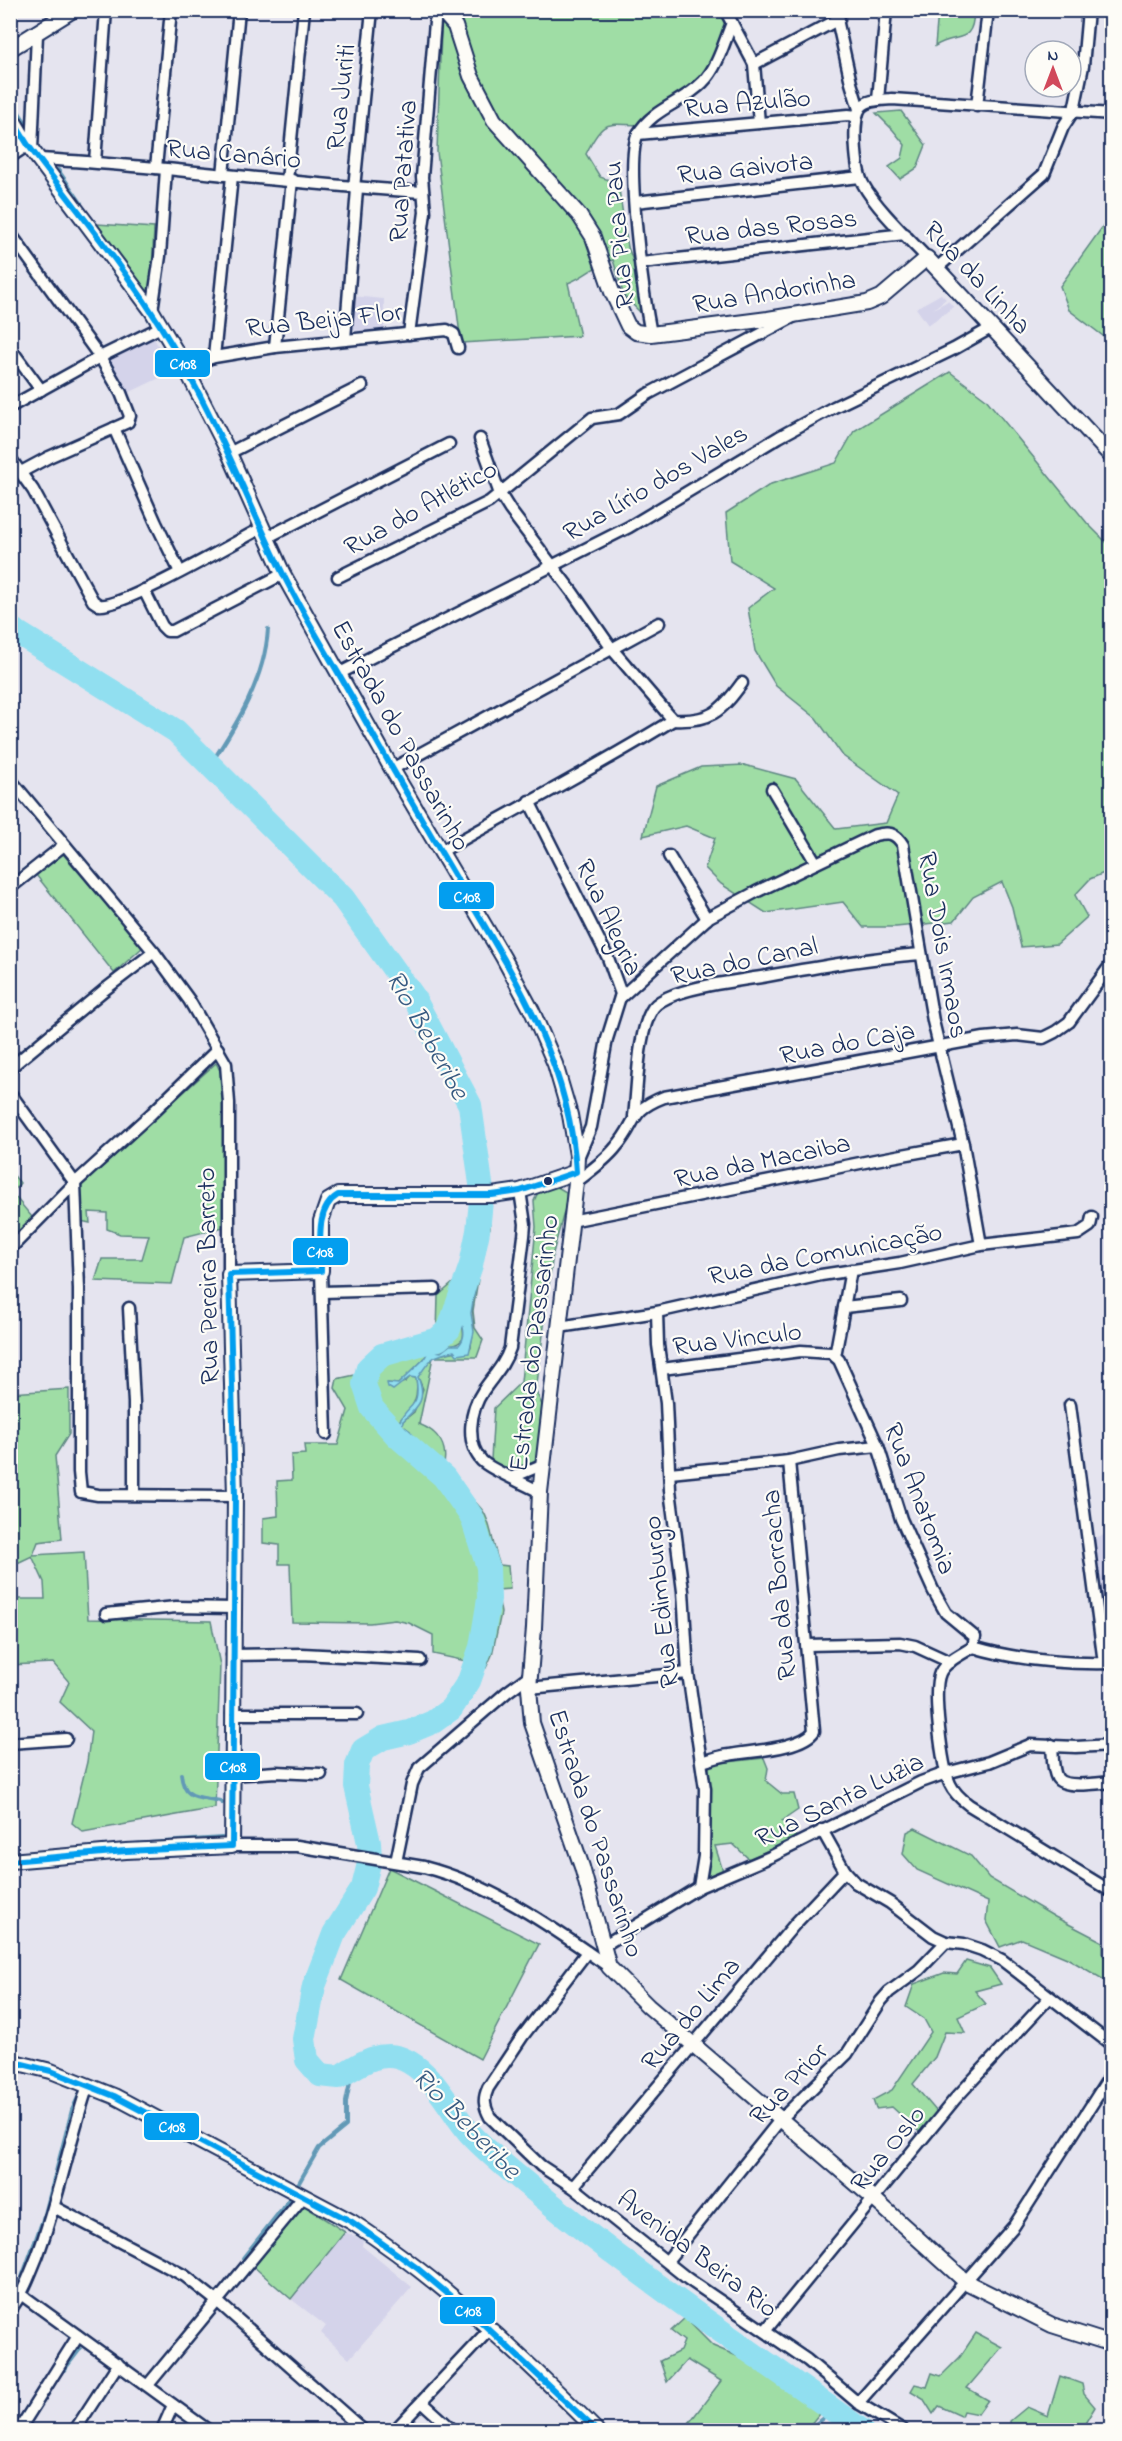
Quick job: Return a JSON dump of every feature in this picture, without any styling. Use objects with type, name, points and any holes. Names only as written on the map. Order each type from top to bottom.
[{"type":"street","points":[[10,48],[37,34],[73,10]]},
{"type":"street","points":[[95,162],[106,10]]},
{"type":"street","points":[[152,311],[160,256],[161,169],[171,10]]},
{"type":"street","points":[[213,357],[239,10]]},
{"type":"street","points":[[275,347],[304,10]]},
{"type":"street","name":"Rua Juriti","points":[[345,339],[355,188],[372,10]]},
{"type":"street","points":[[438,10],[455,26],[471,76],[494,120],[579,215],[593,237],[624,319],[636,332],[651,334]]},
{"type":"street","name":"Rua Patativa","points":[[409,334],[425,212],[422,177],[438,10]]},
{"type":"street","points":[[725,10],[754,64],[759,123]]},
{"type":"street","points":[[878,100],[886,10]]},
{"type":"street","points":[[977,106],[988,10]]},
{"type":"street","points":[[932,263],[1044,174],[1063,127],[1074,110],[1083,66],[1088,10]]},
{"type":"street","points":[[754,64],[837,15]]},
{"type":"street","name":"Rua da Linha","points":[[837,15],[851,83],[860,177],[870,194],[1112,457]]},
{"type":"street","name":"Rua Pica Pau","points":[[651,334],[644,297],[635,202],[633,148],[638,134],[651,117],[683,99],[704,81],[713,68],[732,23]]},
{"type":"street","points":[[10,157],[33,151],[37,34]]},
{"type":"street","points":[[855,113],[865,104],[878,100],[931,101],[1112,114]]},
{"type":"street","name":"Rua Azulão","points":[[650,133],[855,113]]},
{"type":"street","name":"Estrada do Passarinho","points":[[10,115],[33,151],[152,311],[185,367],[229,453],[283,574],[392,769],[503,957],[555,1064],[574,1137],[576,1171],[540,1492],[535,1610],[529,1682],[532,1723],[582,1867],[609,1967],[692,2045],[874,2199],[966,2282],[1052,2325],[1112,2344]]},
{"type":"street","name":"Rua Pica Pau","points":[[638,134],[650,133]]},
{"type":"street","name":"Rua Canário","points":[[33,151],[95,162],[161,169],[355,188],[423,192]]},
{"type":"street","name":"Rua Gaivota","points":[[635,202],[860,177]]},
{"type":"street","points":[[10,233],[100,357],[121,393],[130,416],[128,422],[59,452],[21,472]]},
{"type":"street","name":"Rua das Rosas","points":[[641,262],[905,234]]},
{"type":"street","name":"Rua Andorinha","points":[[651,334],[867,303],[881,297],[932,263]]},
{"type":"street","name":"Rua do Atlético","points":[[338,577],[471,511],[500,494],[592,418],[619,414],[648,394],[799,314]]},
{"type":"street","points":[[10,407],[100,357],[161,327]]},
{"type":"street","name":"Rua Lírio dos Vales","points":[[340,673],[457,616],[629,527],[797,427],[954,349],[991,328]]},
{"type":"street","name":"Rua Beija Flor","points":[[185,367],[213,357],[275,347],[451,331],[458,348]]},
{"type":"street","points":[[10,348],[40,390]]},
{"type":"street","points":[[229,453],[362,386]]},
{"type":"street","points":[[114,428],[180,572]]},
{"type":"street","points":[[480,439],[500,494],[612,650],[673,720]]},
{"type":"street","points":[[10,458],[21,472],[93,601],[99,605],[112,604],[144,590],[449,444]]},
{"type":"street","points":[[144,590],[167,631],[173,631],[283,574]]},
{"type":"street","points":[[392,769],[659,623]]},
{"type":"street","points":[[440,852],[529,801],[591,770],[673,720],[703,718],[719,711],[742,683]]},
{"type":"street","name":"Rua Pereira Barreto","points":[[10,779],[154,952],[189,1000],[226,1064],[229,1078],[230,1274],[235,1496],[232,1846]]},
{"type":"street","points":[[771,789],[816,863]]},
{"type":"street","name":"Rua Alegria","points":[[529,801],[618,982],[620,998],[607,1039],[591,1127],[576,1171]]},
{"type":"street","name":"Rua Dois Irmaos","points":[[620,998],[707,920],[756,892],[875,835],[886,832],[899,838],[903,844],[939,1047],[963,1144],[981,1245]]},
{"type":"street","points":[[10,888],[64,844]]},
{"type":"street","points":[[669,856],[707,920]]},
{"type":"street","points":[[10,1068],[154,952]]},
{"type":"street","name":"Rua do Canal","points":[[634,1116],[643,1039],[650,1014],[655,1005],[664,999],[677,993],[729,982],[885,957],[921,954]]},
{"type":"street","name":"Rua do Caja","points":[[634,1116],[641,1107],[664,1097],[1005,1036],[1043,1038],[1069,1022],[1112,963]]},
{"type":"street","points":[[10,1249],[75,1183],[218,1049]]},
{"type":"street","points":[[10,1093],[75,1183],[80,1289],[79,1486],[81,1492],[86,1494],[235,1496]]},
{"type":"street","points":[[326,1434],[321,1271],[322,1214],[328,1201],[338,1196],[429,1194],[469,1196],[520,1191],[576,1171],[617,1147],[634,1116]]},
{"type":"street","name":"Rua da Macaiba","points":[[571,1221],[963,1144]]},
{"type":"street","points":[[520,1191],[525,1236],[510,1348],[505,1363],[482,1392],[471,1422],[476,1450],[482,1461],[493,1469],[540,1492]]},
{"type":"street","name":"Rua da Comunicação","points":[[559,1327],[657,1312],[851,1270],[900,1263],[981,1245],[1078,1234],[1090,1226],[1092,1217]]},
{"type":"street","points":[[835,1356],[851,1270]]},
{"type":"street","points":[[230,1274],[321,1271]]},
{"type":"street","points":[[322,1292],[435,1289]]},
{"type":"street","points":[[844,1307],[901,1301]]},
{"type":"street","points":[[129,1308],[134,1494]]},
{"type":"street","name":"Rua Edimburgo","points":[[657,1312],[670,1473],[683,1591],[688,1673],[705,1789],[705,1821],[699,1887]]},
{"type":"street","name":"Rua Vinculo","points":[[662,1370],[723,1360],[818,1351],[835,1356]]},
{"type":"street","name":"Rua Anatomia","points":[[835,1356],[849,1379],[878,1446],[901,1519],[933,1590],[946,1613],[974,1634],[973,1647]]},
{"type":"street","points":[[1070,1405],[1108,1663],[1034,1660],[997,1654],[973,1647],[950,1662],[940,1672],[936,1684],[936,1700],[946,1773],[951,1786],[969,1805],[1112,1892]]},
{"type":"street","points":[[670,1473],[789,1461],[838,1449],[878,1446]]},
{"type":"street","name":"Rua da Borracha","points":[[702,1762],[732,1754],[767,1750],[806,1738],[814,1731],[789,1461]]},
{"type":"street","points":[[513,1477],[544,1464]]},
{"type":"street","points":[[106,1614],[176,1607],[234,1608]]},
{"type":"street","points":[[807,1646],[900,1643],[915,1646],[950,1662]]},
{"type":"street","points":[[232,1655],[302,1654],[420,1660]]},
{"type":"street","points":[[396,1862],[412,1784],[419,1768],[498,1699],[529,1682],[688,1673]]},
{"type":"street","points":[[232,1714],[357,1714]]},
{"type":"street","points":[[10,1743],[66,1740]]},
{"type":"street","name":"Rua Santa Luzia","points":[[603,1946],[699,1887],[770,1857],[921,1782],[989,1762],[1030,1746],[1076,1748],[1112,1745]]},
{"type":"street","points":[[1052,1746],[1059,1781],[1066,1784],[1112,1782]]},
{"type":"street","points":[[232,1774],[321,1774]]},
{"type":"street","points":[[822,1830],[844,1871],[856,1883],[890,1904],[922,1929],[946,1942],[964,1944],[1002,1960],[1112,2044]]},
{"type":"street","points":[[10,1861],[126,1851],[232,1846],[297,1846],[396,1862],[444,1872],[512,1903],[609,1967]]},
{"type":"street","name":"Rua do Lima","points":[[573,2187],[795,1924],[844,1871]]},
{"type":"street","name":"Rua Prior","points":[[667,2261],[780,2120],[847,2054],[880,2001],[920,1970],[946,1942]]},
{"type":"street","name":"Avenida Beira Rio","points":[[587,1952],[522,2037],[484,2096],[485,2108],[496,2126],[541,2166],[573,2187],[724,2306],[765,2331],[807,2361],[858,2403],[903,2430]]},
{"type":"street","name":"Rua Oslo","points":[[765,2331],[955,2099],[1049,1998]]},
{"type":"street","points":[[10,2061],[40,2067],[88,2085],[158,2117],[303,2195],[383,2242],[445,2290],[531,2367],[596,2430]]},
{"type":"street","points":[[858,2403],[966,2282],[1026,2210],[1112,2073]]},
{"type":"street","points":[[10,2310],[22,2295],[54,2207],[75,2123],[88,2085]]},
{"type":"street","points":[[148,2385],[303,2195]]},
{"type":"street","points":[[54,2207],[185,2276],[218,2302],[363,2430]]},
{"type":"street","points":[[22,2295],[208,2430]]},
{"type":"street","points":[[395,2430],[489,2330]]},
{"type":"street","points":[[19,2430],[78,2336]]},
{"type":"street","points":[[75,2430],[118,2364]]},
{"type":"street","points":[[422,2402],[453,2430]]},
{"type":"street","points":[[162,2430],[173,2405]]},
{"type":"shaded area","points":[[941,294],[946,299],[933,309],[948,301],[954,307],[928,325],[916,308]]},
{"type":"shaded area","points":[[352,296],[384,299],[384,331],[358,331],[349,328]]},
{"type":"shaded area","points":[[153,337],[174,371],[124,395],[106,361]]},
{"type":"shaded area","points":[[1111,1533],[1112,1651],[1094,1538]]},
{"type":"shaded area","points":[[345,2232],[363,2240],[362,2246],[412,2287],[349,2359],[321,2333],[326,2326],[291,2299]]},
{"type":"green space","points":[[426,11],[725,11],[733,27],[703,78],[679,96],[656,107],[645,125],[615,124],[603,128],[586,154],[600,177],[618,183],[628,247],[638,275],[641,313],[624,296],[613,260],[568,283],[580,336],[461,343],[437,152],[441,29]]},
{"type":"green space","points":[[938,11],[974,11],[971,29],[967,34],[935,46]]},
{"type":"green space","points":[[901,111],[926,145],[917,168],[900,179],[889,167],[902,158],[905,145],[876,113]]},
{"type":"green space","points":[[1111,215],[1111,342],[1069,310],[1060,286]]},
{"type":"green space","points":[[97,224],[154,228],[151,294],[147,293]]},
{"type":"green space","points":[[950,372],[986,399],[1087,523],[1111,547],[1111,870],[1090,879],[1075,895],[1087,917],[1057,944],[1021,947],[1012,907],[1002,882],[973,897],[954,921],[896,927],[863,927],[843,902],[766,913],[721,884],[705,868],[715,838],[686,826],[643,836],[656,786],[701,767],[744,765],[796,779],[836,829],[886,823],[898,795],[843,756],[816,718],[776,686],[755,651],[748,608],[774,588],[730,561],[726,513],[771,484],[836,463],[854,431]]},
{"type":"green space","points":[[63,854],[143,947],[114,973],[36,875]]},
{"type":"green space","points":[[216,1063],[223,1076],[224,1227],[184,1237],[172,1284],[95,1281],[102,1259],[142,1259],[149,1235],[120,1234],[107,1229],[107,1213],[89,1212],[90,1223],[76,1220],[80,1186]]},
{"type":"green space","points":[[10,1171],[20,1183],[12,1193],[37,1223],[10,1242]]},
{"type":"green space","points":[[554,1185],[566,1192],[567,1201],[553,1253],[536,1392],[543,1407],[537,1463],[515,1474],[493,1464],[491,1460],[494,1408],[521,1382],[536,1227],[534,1201],[539,1190]]},
{"type":"green space","points":[[489,1214],[490,1228],[484,1241],[473,1311],[475,1328],[483,1340],[477,1357],[433,1357],[419,1424],[432,1431],[441,1441],[445,1454],[443,1469],[483,1511],[489,1524],[500,1565],[508,1566],[510,1589],[497,1590],[501,1613],[492,1655],[486,1668],[478,1668],[466,1661],[433,1654],[433,1635],[409,1623],[395,1620],[370,1623],[292,1622],[290,1564],[279,1564],[279,1545],[263,1543],[263,1518],[278,1516],[277,1481],[292,1480],[291,1455],[305,1454],[304,1445],[338,1445],[348,1410],[335,1388],[337,1379],[364,1373],[365,1361],[380,1360],[387,1344],[411,1341],[437,1333],[438,1296],[455,1281],[471,1251],[474,1278],[469,1283],[464,1281],[463,1309],[466,1312],[461,1320],[462,1340],[441,1352],[436,1350],[427,1353],[424,1359],[398,1384],[388,1383],[389,1387],[405,1382],[410,1377],[416,1378],[417,1391],[414,1401],[409,1411],[400,1420],[401,1427],[411,1437],[410,1431],[402,1425],[403,1421],[414,1412],[423,1389],[418,1377],[425,1364],[434,1356],[471,1348],[473,1297],[484,1218]]},
{"type":"green space","points":[[69,1389],[69,1434],[55,1456],[62,1539],[38,1542],[33,1555],[84,1552],[88,1619],[211,1621],[220,1665],[215,1808],[83,1832],[72,1823],[87,1762],[91,1731],[60,1702],[69,1682],[53,1663],[10,1665],[11,1599],[45,1599],[44,1582],[32,1556],[11,1566],[11,1393]]},
{"type":"green space","points":[[11,1566],[16,1588],[11,1591]]},
{"type":"green space","points":[[764,1758],[768,1768],[766,1781],[782,1794],[794,1794],[798,1810],[782,1821],[796,1827],[795,1838],[749,1859],[733,1844],[715,1846],[723,1871],[705,1881],[709,1764]]},
{"type":"green space","points":[[915,1828],[971,1856],[989,1878],[1103,1942],[1103,1955],[1111,1960],[1111,1984],[1067,1958],[1022,1939],[1000,1947],[986,1920],[988,1902],[917,1870],[903,1854],[907,1832]]},
{"type":"green space","points":[[389,1868],[539,1944],[480,2059],[341,1980]]},
{"type":"green space","points":[[966,1961],[990,1968],[1001,1984],[975,1991],[986,2004],[958,2017],[965,2033],[945,2032],[935,2057],[913,2084],[938,2113],[925,2137],[892,2107],[876,2109],[873,2100],[892,2090],[931,2032],[924,2019],[906,2007],[914,1984],[944,1973],[957,1974]]},
{"type":"green space","points":[[303,2205],[345,2232],[291,2299],[254,2267]]},
{"type":"green space","points":[[685,2318],[713,2346],[756,2364],[823,2409],[806,2430],[790,2430],[783,2427],[771,2430],[759,2424],[722,2432],[693,2430],[686,2427],[721,2381],[687,2360],[667,2382],[660,2361],[680,2351],[684,2341],[671,2331]]},
{"type":"green space","points":[[976,2333],[1002,2347],[967,2388],[988,2400],[978,2414],[963,2411],[961,2416],[939,2406],[933,2414],[923,2398],[911,2391],[915,2384],[927,2387],[932,2373],[941,2376],[960,2357]]},
{"type":"green space","points":[[1060,2376],[1082,2384],[1084,2394],[1095,2407],[1081,2430],[1011,2430],[1010,2421],[1027,2407],[1048,2416]]},
{"type":"water","points":[[483,1204],[486,1215],[484,1230],[480,1237],[480,1261],[471,1313],[474,1332],[469,1353],[457,1355],[454,1351],[435,1357],[418,1377],[422,1391],[420,1402],[402,1425],[415,1438],[411,1437],[399,1423],[417,1396],[416,1378],[410,1377],[393,1390],[388,1387],[387,1383],[398,1384],[424,1359],[429,1350],[441,1352],[450,1345],[459,1345],[463,1339],[461,1320],[466,1312],[460,1301],[459,1289],[461,1281],[469,1283],[474,1278],[470,1264],[474,1205]]},
{"type":"waterway","points":[[10,99],[28,126]]},
{"type":"waterway","points":[[58,170],[81,203]]},
{"type":"waterway","name":"Rio Beberibe","points":[[10,628],[176,731],[343,898],[413,996],[470,1105],[482,1191],[478,1231],[471,1265],[449,1329],[438,1339],[382,1355],[368,1368],[364,1384],[372,1408],[397,1436],[444,1477],[472,1517],[488,1567],[489,1599],[481,1647],[469,1681],[451,1709],[433,1722],[409,1732],[383,1738],[363,1750],[357,1765],[356,1786],[369,1843],[370,1859],[363,1888],[334,1934],[314,1986],[304,2039],[307,2060],[320,2075],[339,2077],[364,2062],[381,2056],[400,2058],[418,2068],[434,2084],[475,2139],[521,2180],[657,2286],[861,2430]]},
{"type":"waterway","points":[[210,765],[248,700],[261,666],[268,629]]},
{"type":"waterway","points":[[181,1774],[189,1793],[222,1803]]},
{"type":"waterway","points":[[134,1844],[222,1838]]},
{"type":"waterway","points":[[243,2258],[289,2200],[319,2148],[346,2126],[346,2102],[353,2068]]},
{"type":"waterway","points":[[16,2294],[45,2214],[72,2110],[80,2093]]},
{"type":"waterway","points":[[64,2370],[80,2349]]},
{"type":"waterway","points":[[808,2430],[833,2410]]},
{"type":"transit line","name":"C108","points":[[10,116],[28,145],[130,280],[167,337],[211,417],[299,605],[518,985],[551,1056],[563,1093],[576,1172],[520,1191],[492,1195],[338,1195],[330,1201],[322,1219],[320,1229],[321,1271],[229,1274],[235,1496],[232,1846],[126,1851],[10,1861]]},
{"type":"transit line","name":"C108","points":[[10,2061],[51,2071],[114,2096],[352,2222],[417,2268],[479,2320],[596,2430]]}]
